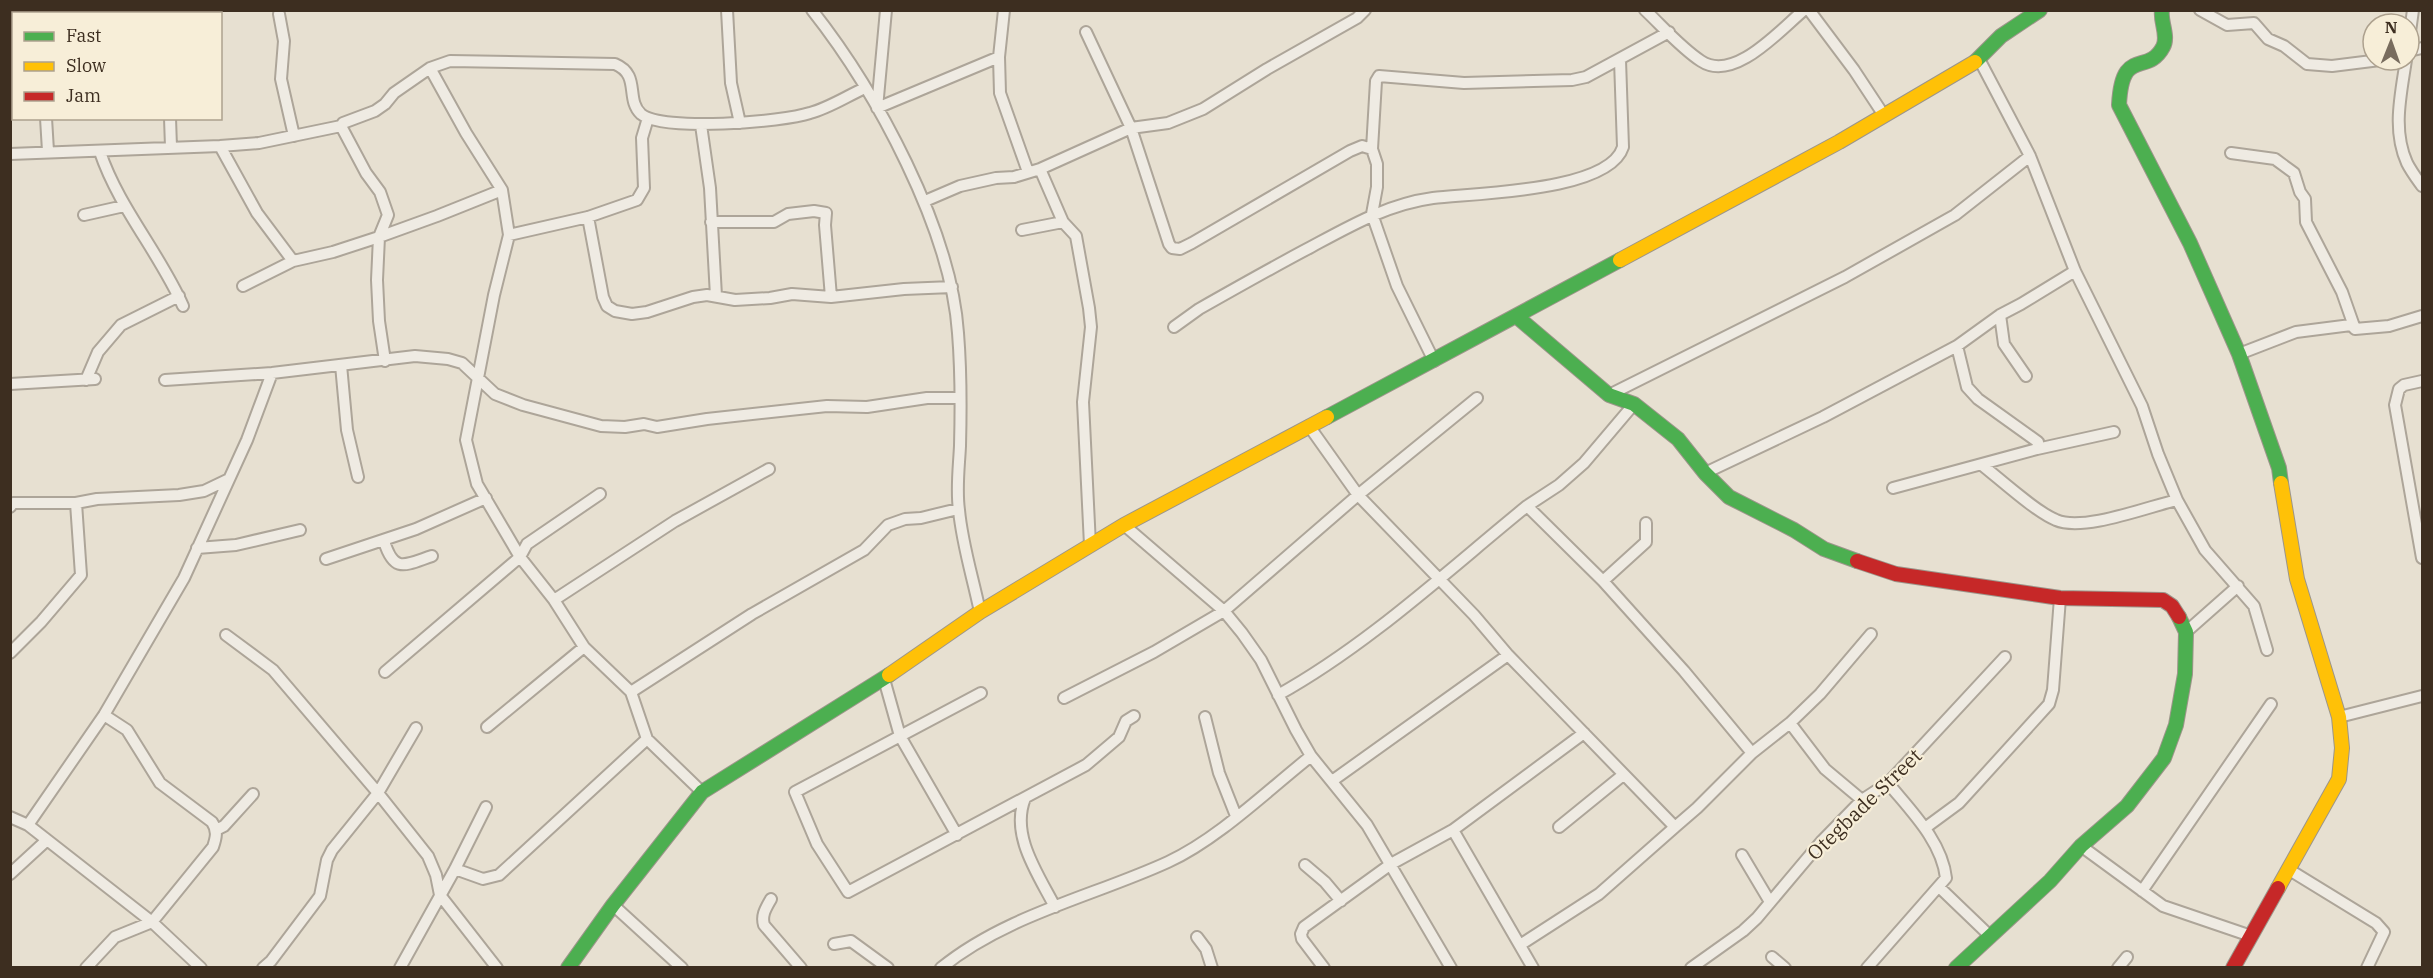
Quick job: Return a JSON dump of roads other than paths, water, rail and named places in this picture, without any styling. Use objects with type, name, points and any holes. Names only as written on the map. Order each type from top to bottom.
[{"type":"street","points":[[727,10],[731,83],[740,123]]},
{"type":"street","points":[[812,10],[877,108],[925,201],[952,287],[958,332],[958,509],[980,612]]},
{"type":"street","points":[[877,108],[886,10]]},
{"type":"street","points":[[1004,10],[999,57],[1000,93],[1028,172]]},
{"type":"street","points":[[925,201],[960,186],[996,178],[1014,177],[1040,169],[1131,128],[1168,123],[1203,109],[1267,69],[1357,18],[1365,10]]},
{"type":"street","points":[[1646,10],[1701,61],[1715,67],[1727,66],[1750,55],[1804,10]]},
{"type":"street","points":[[1809,10],[1854,70],[1883,114]]},
{"type":"street","points":[[568,968],[613,905],[702,792],[884,679],[980,612],[1124,525],[1434,362],[1790,170],[1979,59],[2001,36],[2040,10]]},
{"type":"street","points":[[2162,10],[2159,19],[2165,42],[2162,49],[2158,54],[2126,70],[2120,84],[2120,105],[2190,243],[2239,354],[2279,468],[2297,579],[2339,717],[2342,747],[2339,779],[2233,968]]},
{"type":"street","points":[[2200,10],[2227,25],[2254,23],[2268,39],[2284,46],[2307,64],[2332,66],[2361,62]]},
{"type":"street","points":[[279,14],[284,41],[281,79],[294,136]]},
{"type":"street","points":[[1086,32],[1131,128],[1169,244],[1173,248],[1180,249],[1192,243],[1350,151],[1362,146],[1372,149]]},
{"type":"street","points":[[1434,362],[1397,286],[1372,214],[1377,187],[1377,164],[1372,149],[1376,81],[1379,76],[1464,83],[1556,81],[1586,77],[1605,64],[1620,60],[1669,32]]},
{"type":"street","points":[[877,108],[999,57]]},
{"type":"street","points":[[1979,59],[2030,156],[2075,271],[2142,406],[2177,500],[2205,550],[2238,586],[2258,614],[2267,650]]},
{"type":"street","points":[[1174,327],[1199,309],[1372,214],[1429,198],[1555,185],[1586,178],[1612,164],[1621,154],[1623,147],[1620,60]]},
{"type":"street","points":[[10,154],[219,146],[259,143],[294,136],[341,126],[343,123],[375,111],[394,93],[430,68],[450,61],[615,64],[624,68],[633,85],[635,105],[640,113],[648,118],[701,125],[777,120],[810,114],[865,88]]},
{"type":"street","points":[[430,68],[466,133],[502,190],[509,236],[494,295],[466,440],[477,484],[520,557],[554,600],[584,647],[631,692],[647,739],[702,792]]},
{"type":"street","points":[[2404,72],[2397,122],[2399,136],[2407,163],[2422,186]]},
{"type":"street","points":[[509,236],[631,204],[642,194],[645,181],[642,138],[648,118]]},
{"type":"street","points":[[46,120],[48,151]]},
{"type":"street","points":[[170,120],[171,147]]},
{"type":"street","points":[[701,125],[710,188],[716,296]]},
{"type":"street","points":[[341,126],[366,173],[381,192],[388,215],[379,237],[377,280],[379,321],[385,361]]},
{"type":"street","points":[[219,146],[257,213],[293,261]]},
{"type":"street","points":[[10,384],[90,380],[98,352],[121,326],[181,301],[160,259],[124,206],[109,177],[100,152]]},
{"type":"street","points":[[2231,153],[2275,159],[2294,173],[2300,192],[2305,199],[2306,222],[2342,292],[2355,329]]},
{"type":"street","points":[[1609,395],[1845,277],[1955,215],[2030,156]]},
{"type":"street","points":[[1040,169],[1063,222],[1076,236],[1089,308],[1091,327],[1083,402],[1090,545]]},
{"type":"street","points":[[243,286],[293,261],[333,252],[379,237],[502,190]]},
{"type":"street","points":[[84,214],[124,206]]},
{"type":"street","points":[[711,222],[774,222],[788,214],[814,211],[826,213],[831,297]]},
{"type":"street","points":[[588,217],[603,297],[607,306],[615,311],[632,314],[648,312],[693,297],[707,295],[735,300],[792,294],[831,297],[904,289],[952,287]]},
{"type":"street","points":[[1022,230],[1063,222]]},
{"type":"street","points":[[1705,473],[1823,417],[1957,346],[2000,315],[2075,271]]},
{"type":"street","points":[[2000,315],[2004,345],[2026,376]]},
{"type":"street","points":[[1516,316],[1609,395],[1634,404],[1678,439],[1705,473],[1729,497],[1794,530],[1824,549],[1896,574],[2060,598],[2163,600],[2172,606],[2181,619],[2186,632],[2185,674],[2176,725],[2164,758],[2127,806],[2081,846],[2050,881],[1989,935],[1956,968]]},
{"type":"street","points":[[2239,354],[2296,332],[2351,325],[2355,329],[2389,326],[2422,316]]},
{"type":"street","points":[[1957,346],[1967,387],[1978,399],[2038,442],[2037,449]]},
{"type":"street","points":[[165,380],[272,373],[415,356],[448,359],[462,363],[495,394],[524,405],[601,426],[625,427],[644,424],[657,427],[707,419],[827,406],[867,407],[927,398],[959,398]]},
{"type":"street","points":[[341,365],[347,430],[358,477]]},
{"type":"street","points":[[28,825],[104,715],[179,587],[247,440],[272,373]]},
{"type":"street","points":[[2422,381],[2404,385],[2398,389],[2395,405],[2422,558]]},
{"type":"street","points":[[1064,698],[1154,652],[1224,611],[1358,495],[1477,398]]},
{"type":"street","points":[[1278,696],[1313,676],[1346,652],[1527,506],[1559,485],[1584,463],[1634,404]]},
{"type":"street","points":[[1309,426],[1358,495],[1439,578],[1508,655],[1675,827]]},
{"type":"street","points":[[1893,488],[2037,449],[2114,432]]},
{"type":"street","points":[[1982,465],[2047,516],[2062,523],[2082,525],[2177,500]]},
{"type":"street","points":[[554,600],[675,521],[769,469]]},
{"type":"street","points":[[11,503],[76,503],[204,492],[227,480]]},
{"type":"street","points":[[385,672],[520,557],[527,544],[600,494]]},
{"type":"street","points":[[326,559],[384,541],[486,498]]},
{"type":"street","points":[[10,653],[41,622],[81,575],[76,503]]},
{"type":"street","points":[[1527,506],[1604,581],[1684,670],[1752,753]]},
{"type":"street","points":[[631,692],[752,614],[864,550],[888,525],[905,519],[921,518],[958,509]]},
{"type":"street","points":[[1604,581],[1642,548],[1646,542],[1647,523]]},
{"type":"street","points":[[1124,525],[1224,611],[1260,660],[1311,756],[1367,825],[1450,968]]},
{"type":"street","points":[[197,548],[236,545],[300,530]]},
{"type":"street","points":[[384,541],[389,557],[394,563],[402,564],[432,556]]},
{"type":"street","points":[[2186,632],[2238,586]]},
{"type":"street","points":[[1925,828],[1959,803],[2049,704],[2053,690],[2060,598]]},
{"type":"street","points":[[1520,945],[1599,894],[1697,808],[1752,753],[1790,723],[1820,694],[1871,634]]},
{"type":"street","points":[[226,635],[273,670],[378,793],[428,856],[436,875],[440,895],[497,968]]},
{"type":"street","points":[[487,728],[584,647]]},
{"type":"street","points":[[1332,781],[1508,655]]},
{"type":"street","name":"Otegbade Street","points":[[1691,968],[1743,931],[1821,842],[1862,800],[1888,783],[2005,657]]},
{"type":"street","points":[[884,679],[900,736],[957,835]]},
{"type":"street","points":[[981,693],[795,792],[817,844],[848,892],[1086,765],[1119,737],[1126,721],[1134,716]]},
{"type":"street","points":[[2339,717],[2422,696]]},
{"type":"street","points":[[2142,891],[2271,704]]},
{"type":"street","points":[[86,968],[115,937],[152,922],[213,847],[216,830],[212,822],[160,783],[127,730],[104,715]]},
{"type":"street","points":[[1205,717],[1219,774],[1236,816]]},
{"type":"street","points":[[1790,723],[1825,769],[1862,800]]},
{"type":"street","points":[[263,968],[271,961],[320,896],[327,860],[332,850],[378,793],[416,728]]},
{"type":"street","points":[[1324,968],[1301,934],[1304,927],[1391,864],[1453,830],[1584,733]]},
{"type":"street","points":[[454,870],[483,879],[499,875],[647,739]]},
{"type":"street","points":[[941,968],[954,957],[1006,928],[1171,861],[1217,832],[1311,756]]},
{"type":"street","points":[[1559,827],[1623,775]]},
{"type":"street","points":[[1867,968],[1946,878],[1945,868],[1925,828],[1888,783]]},
{"type":"street","points":[[216,830],[224,826],[253,794]]},
{"type":"street","points":[[1025,798],[1019,812],[1020,832],[1055,907]]},
{"type":"street","points":[[400,968],[486,807]]},
{"type":"street","points":[[10,817],[28,825],[152,922],[201,968]]},
{"type":"street","points":[[1453,830],[1533,968]]},
{"type":"street","points":[[10,874],[47,840]]},
{"type":"street","points":[[2081,846],[2163,906],[2251,936]]},
{"type":"street","points":[[1742,855],[1770,902]]},
{"type":"street","points":[[1305,865],[1325,882],[1341,902]]},
{"type":"street","points":[[2288,869],[2376,923],[2384,932],[2367,968]]},
{"type":"street","points":[[1939,887],[1989,935]]},
{"type":"street","points":[[771,899],[765,911],[764,925],[801,968]]},
{"type":"street","points":[[613,905],[682,968]]},
{"type":"street","points":[[1197,937],[1206,949],[1212,968]]},
{"type":"street","points":[[834,944],[851,941],[888,968]]},
{"type":"street","points":[[1772,957],[1785,968]]},
{"type":"street","points":[[2118,968],[2127,957]]}]
